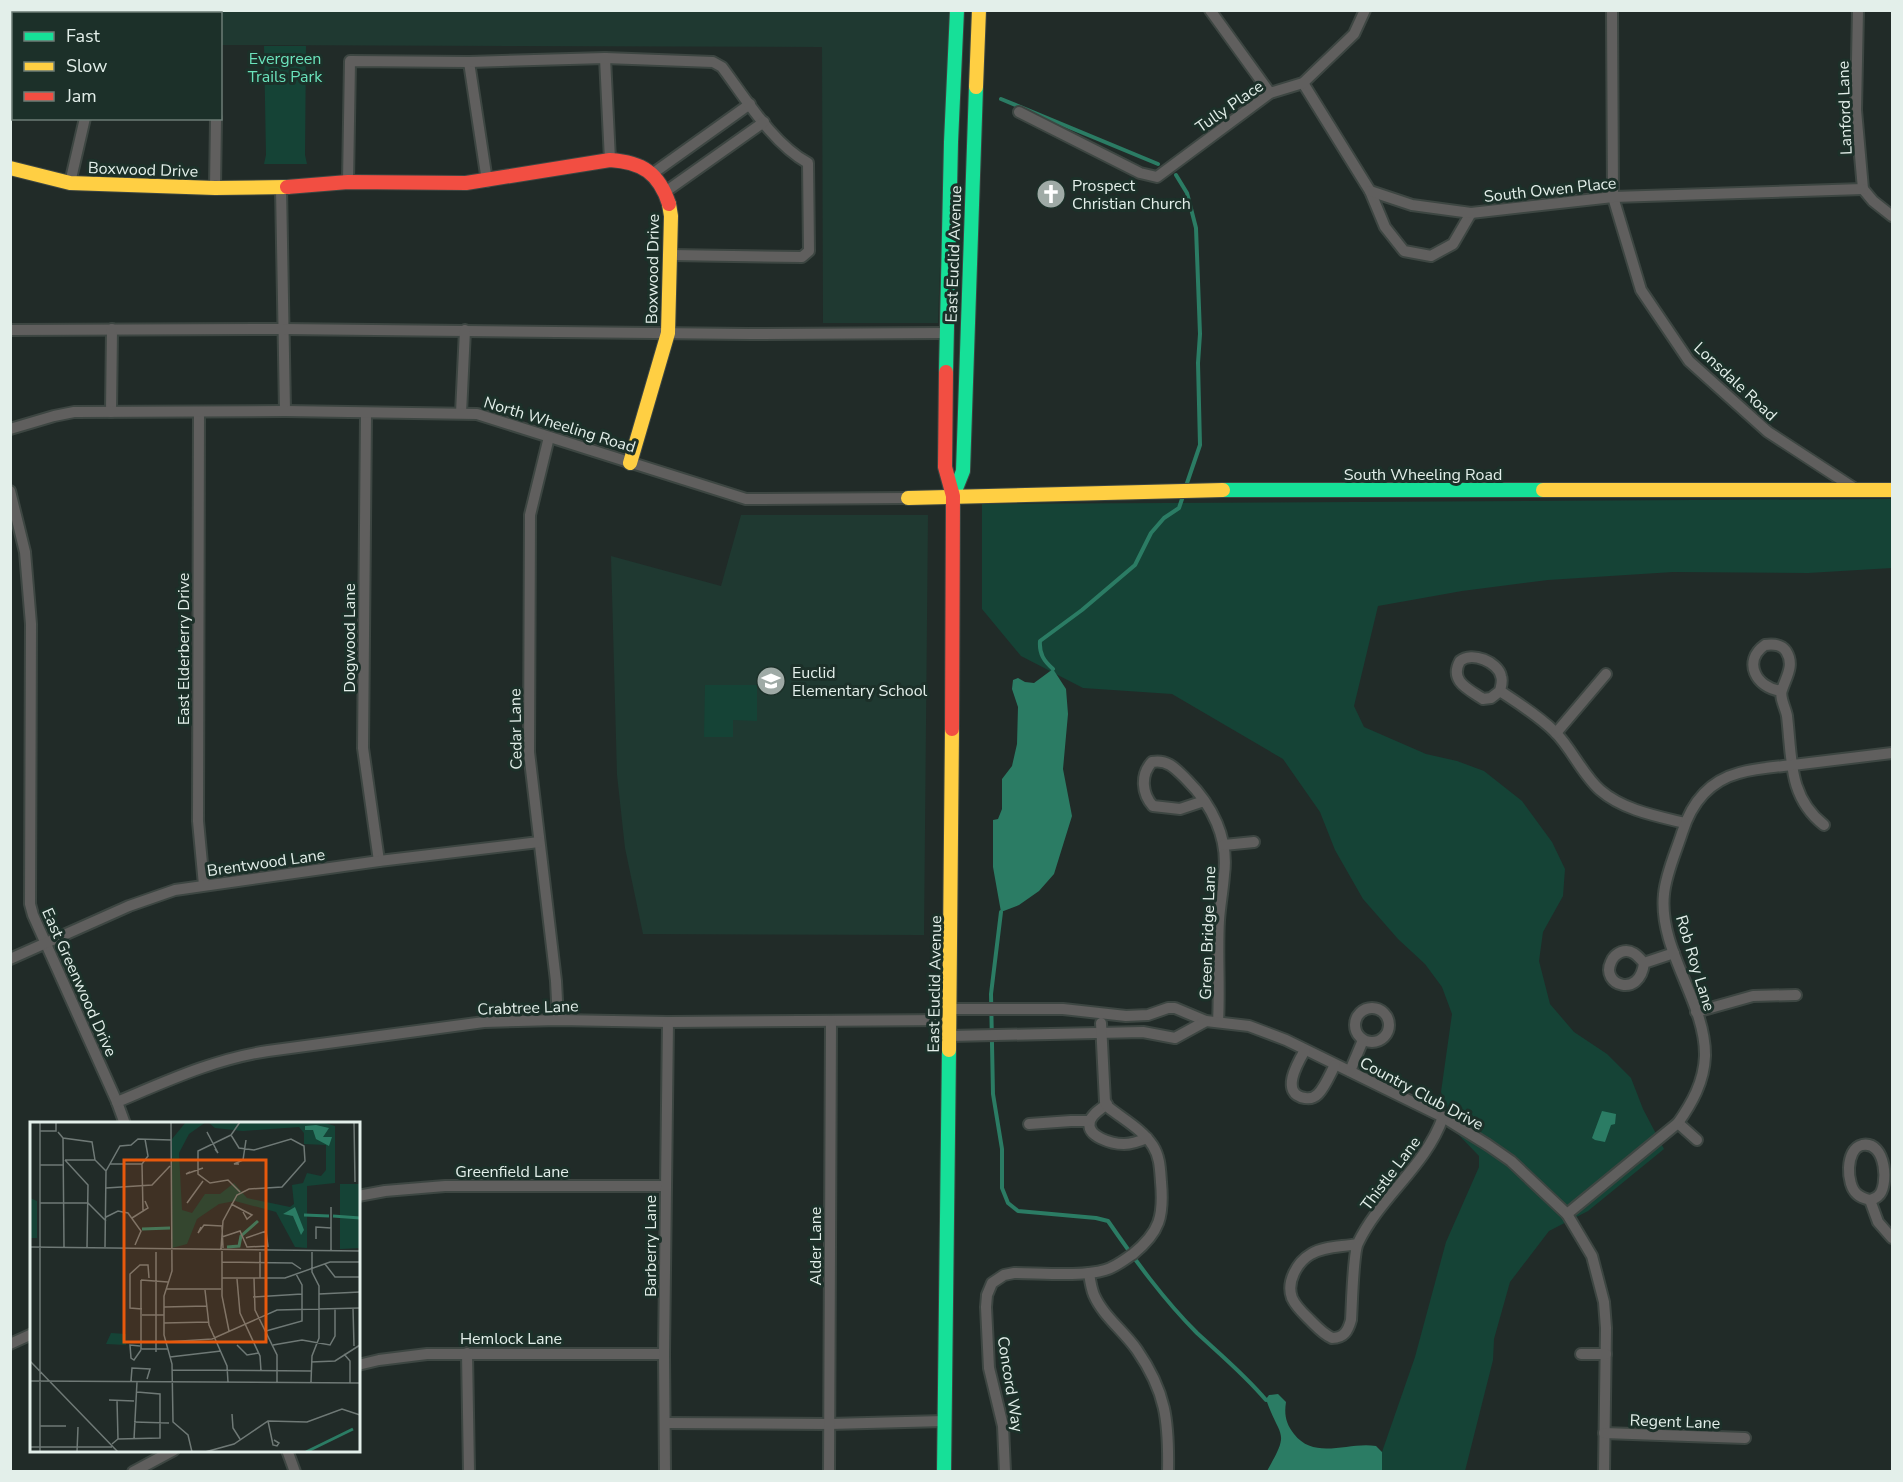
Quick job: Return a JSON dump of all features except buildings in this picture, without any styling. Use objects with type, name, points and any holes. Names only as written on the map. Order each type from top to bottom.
[{"type":"street","name":"East Euclid Avenue","points":[[945,1470],[953,496],[945,467],[946,333],[957,10]]},
{"type":"street","name":"East Euclid Avenue","points":[[953,496],[963,471],[980,10]]},
{"type":"street","points":[[1210,10],[1270,93]]},
{"type":"street","name":"Tully Place","points":[[1019,112],[1140,173],[1157,177],[1270,93],[1303,83],[1354,34],[1365,10]]},
{"type":"street","name":"Lonsdale Road","points":[[1612,10],[1613,197],[1641,291],[1689,361],[1768,432],[1857,490]]},
{"type":"street","name":"Lanford Lane","points":[[1858,10],[1856,110],[1863,189]]},
{"type":"street","points":[[605,58],[610,160]]},
{"type":"street","points":[[348,182],[350,61],[469,62],[605,58],[712,62],[722,67],[792,155],[808,163],[809,251],[802,257],[671,255]]},
{"type":"street","points":[[469,62],[487,181]]},
{"type":"street","points":[[1303,83],[1370,191],[1385,227],[1404,251],[1431,256],[1453,244],[1471,213]]},
{"type":"street","points":[[652,174],[750,104]]},
{"type":"street","name":"Boxwood Drive","points":[[70,183],[85,120]]},
{"type":"street","name":"Boxwood Drive","points":[[215,189],[216,120]]},
{"type":"street","points":[[665,192],[764,122]]},
{"type":"street","name":"Boxwood Drive","points":[[10,168],[70,183],[215,189],[281,188],[348,182],[466,183],[610,160],[629,161],[642,165],[661,183],[671,216],[670,309],[668,333],[630,463]]},
{"type":"street","points":[[281,188],[285,411]]},
{"type":"street","points":[[1863,189],[1873,201],[1893,216]]},
{"type":"street","name":"South Owen Place","points":[[1370,191],[1412,205],[1471,213],[1613,197],[1863,189]]},
{"type":"street","points":[[111,412],[112,329]]},
{"type":"street","points":[[10,330],[284,329],[749,334],[946,333]]},
{"type":"street","points":[[461,413],[465,330]]},
{"type":"street","name":"North Wheeling Road","points":[[10,429],[74,412],[461,413],[494,418],[746,499],[953,496]]},
{"type":"street","name":"East Elderberry Drive","points":[[199,412],[198,821],[204,885]]},
{"type":"street","name":"Dogwood Lane","points":[[366,414],[363,748],[379,861]]},
{"type":"street","name":"Cedar Lane","points":[[549,437],[530,515],[529,752],[556,981],[558,1020]]},
{"type":"street","name":"South Wheeling Road","points":[[953,496],[1176,490],[1893,489]]},
{"type":"street","name":"East Greenwood Drive","points":[[10,490],[25,552],[31,624],[30,904],[45,944],[124,1122]]},
{"type":"street","points":[[1781,691],[1768,688],[1757,679],[1754,662],[1756,654],[1765,645],[1780,646],[1785,649],[1788,656],[1789,674],[1781,691],[1797,789],[1803,805],[1824,825]]},
{"type":"street","points":[[1469,657],[1481,658],[1498,670],[1502,682],[1500,691],[1491,698],[1482,699],[1460,684],[1456,673],[1460,661],[1469,657]]},
{"type":"street","points":[[1556,733],[1606,674]]},
{"type":"street","points":[[1500,691],[1556,733],[1600,790],[1640,812],[1685,824]]},
{"type":"street","name":"Rob Roy Lane","points":[[1567,1214],[1678,1123],[1691,1104],[1703,1072],[1704,1040],[1674,953],[1666,923],[1664,893],[1685,824],[1698,800],[1706,790],[1737,773],[1893,753]]},
{"type":"street","name":"Green Bridge Lane","points":[[1204,801],[1180,809],[1152,806],[1144,792],[1146,770],[1152,762],[1165,762],[1171,765],[1197,790],[1214,815],[1224,845],[1225,872],[1212,1022]]},
{"type":"street","name":"Brentwood Lane","points":[[10,959],[153,896],[175,890],[379,861],[539,842]]},
{"type":"street","name":"Green Bridge Lane","points":[[1224,845],[1254,842]]},
{"type":"street","points":[[1644,963],[1674,953]]},
{"type":"street","points":[[1696,1012],[1752,996],[1796,995]]},
{"type":"street","name":"Country Club Drive","points":[[950,1014],[983,1009],[1064,1009],[1126,1016],[1148,1016],[1175,1008],[1212,1022],[1249,1026],[1268,1032],[1443,1117],[1511,1161],[1567,1214],[1592,1256],[1599,1276],[1604,1302],[1606,1354],[1604,1472]]},
{"type":"street","name":"Crabtree Lane","points":[[117,1102],[199,1068],[256,1053],[484,1022],[831,1021],[950,1014]]},
{"type":"street","name":"Alder Lane","points":[[829,1472],[831,1021]]},
{"type":"street","name":"Barberry Lane","points":[[665,1472],[668,1022]]},
{"type":"street","points":[[950,1036],[1101,1028],[1152,1033],[1175,1038],[1212,1022]]},
{"type":"street","points":[[1101,1028],[1104,1094],[1107,1104],[1089,1121],[1090,1128],[1093,1134],[1104,1140],[1123,1144],[1147,1138]]},
{"type":"street","points":[[1350,1071],[1364,1040]]},
{"type":"street","points":[[1305,1050],[1292,1077],[1294,1092],[1298,1096],[1309,1099],[1319,1094],[1335,1065]]},
{"type":"street","name":"Concord Way","points":[[1005,1472],[1003,1426],[989,1368],[987,1347],[986,1307],[989,1288],[997,1278],[1004,1275],[1089,1273],[1108,1269],[1139,1249],[1156,1230],[1161,1213],[1163,1200],[1158,1155],[1147,1138],[1107,1104]]},
{"type":"street","name":"Thistle Lane","points":[[1357,1244],[1319,1250],[1309,1254],[1300,1263],[1291,1282],[1293,1299],[1298,1308],[1321,1332],[1332,1338],[1344,1335],[1351,1320],[1357,1244],[1375,1217],[1425,1154],[1437,1135],[1443,1117]]},
{"type":"street","points":[[1029,1124],[1089,1121]]},
{"type":"street","points":[[1678,1123],[1696,1140]]},
{"type":"street","points":[[1870,1200],[1878,1197],[1882,1191],[1884,1169],[1882,1156],[1876,1148],[1861,1145],[1855,1148],[1851,1156],[1850,1176],[1856,1194],[1870,1200],[1878,1222],[1893,1238]]},
{"type":"street","name":"Greenfield Lane","points":[[360,1196],[445,1186],[666,1186]]},
{"type":"street","points":[[1089,1273],[1094,1294],[1100,1305],[1136,1349],[1156,1382],[1163,1400],[1167,1421],[1168,1472]]},
{"type":"street","points":[[10,1344],[30,1335]]},
{"type":"street","points":[[466,1353],[469,1472]]},
{"type":"street","name":"Hemlock Lane","points":[[360,1365],[408,1355],[664,1354]]},
{"type":"street","points":[[1581,1354],[1606,1354]]},
{"type":"street","points":[[665,1423],[829,1424],[944,1421]]},
{"type":"street","name":"Regent Lane","points":[[1604,1433],[1745,1438]]},
{"type":"street","points":[[133,1472],[170,1452]]},
{"type":"street","points":[[288,1452],[295,1472]]},
{"type":"shaded area","points":[[11,10],[949,11],[938,323],[823,323],[822,47],[222,45],[222,12],[12,12],[11,45]]},
{"type":"shaded area","name":"Euclid Elementary School","points":[[741,515],[928,515],[924,935],[643,934],[625,848],[617,775],[611,556],[721,586]]},
{"type":"shaded area","points":[[1053,669],[1066,689],[1068,714],[1063,769],[1072,816],[1054,874],[1039,891],[1019,905],[1001,912],[993,867],[993,820],[998,819],[1002,809],[1002,779],[1012,766],[1017,744],[1018,707],[1012,689],[1013,680],[1018,678],[1034,683]]},
{"type":"shaded area","points":[[1602,1111],[1616,1114],[1615,1124],[1611,1125],[1605,1142],[1592,1138]]},
{"type":"shaded area","points":[[1278,1394],[1286,1402],[1289,1427],[1302,1442],[1312,1447],[1322,1448],[1376,1446],[1382,1452],[1382,1471],[1267,1471],[1279,1448],[1281,1435],[1266,1399],[1269,1395]]},
{"type":"green space","points":[[11,10],[78,10],[76,12],[12,12],[11,14]]},
{"type":"green space","name":"Evergreen Trails Park","points":[[264,46],[306,46],[305,155],[307,164],[264,164],[266,155]]},
{"type":"green space","points":[[1892,499],[1892,568],[1808,573],[1673,572],[1548,580],[1462,591],[1378,606],[1354,706],[1364,727],[1426,754],[1457,761],[1484,771],[1522,801],[1552,842],[1565,869],[1563,896],[1543,932],[1539,961],[1550,1004],[1574,1032],[1607,1054],[1631,1078],[1643,1109],[1664,1149],[1588,1211],[1549,1231],[1510,1282],[1494,1339],[1493,1360],[1465,1471],[1382,1471],[1382,1452],[1415,1357],[1446,1242],[1479,1167],[1479,1156],[1455,1131],[1441,1092],[1452,1014],[1442,987],[1425,964],[1398,939],[1363,899],[1335,850],[1320,812],[1283,759],[1172,694],[1083,688],[1021,656],[982,609],[982,504]]},
{"type":"green space","points":[[705,685],[757,685],[757,721],[733,720],[733,737],[704,737]]},
{"type":"waterway","points":[[1001,99],[1158,164]]},
{"type":"waterway","points":[[1176,175],[1187,193],[1196,228],[1200,334],[1198,363],[1200,445],[1186,486]]},
{"type":"waterway","points":[[1053,669],[1043,657],[1040,641],[1082,610],[1135,565],[1151,533],[1164,518],[1179,508],[1184,493]]},
{"type":"waterway","points":[[1001,912],[991,994],[993,1094],[1002,1149],[1002,1188],[1008,1203],[1018,1211],[1108,1221],[1173,1307],[1266,1400]]},
{"type":"traffic: fast","points":[[946,372],[951,142],[957,10]]},
{"type":"traffic: fast","points":[[953,496],[963,471],[976,87]]},
{"type":"traffic: fast","points":[[1223,490],[1543,490]]},
{"type":"traffic: fast","points":[[944,1472],[949,1050]]},
{"type":"traffic: slow","points":[[976,87],[979,10]]},
{"type":"traffic: slow","points":[[10,168],[70,183],[215,188],[287,187]]},
{"type":"traffic: slow","points":[[630,463],[668,333],[671,216],[669,204]]},
{"type":"traffic: slow","points":[[908,498],[1223,490]]},
{"type":"traffic: slow","points":[[1543,490],[1892,490]]},
{"type":"traffic: slow","points":[[949,1050],[952,729]]},
{"type":"traffic: jam","points":[[287,187],[348,182],[466,183],[610,160],[631,163],[648,171],[660,184],[669,204]]},
{"type":"traffic: jam","points":[[946,372],[945,467],[953,496],[952,729]]},
{"type":"place","name":"Prospect Christian Church","points":[[1051,194]]},
{"type":"place","name":"Euclid Elementary School","points":[[771,681]]}]
